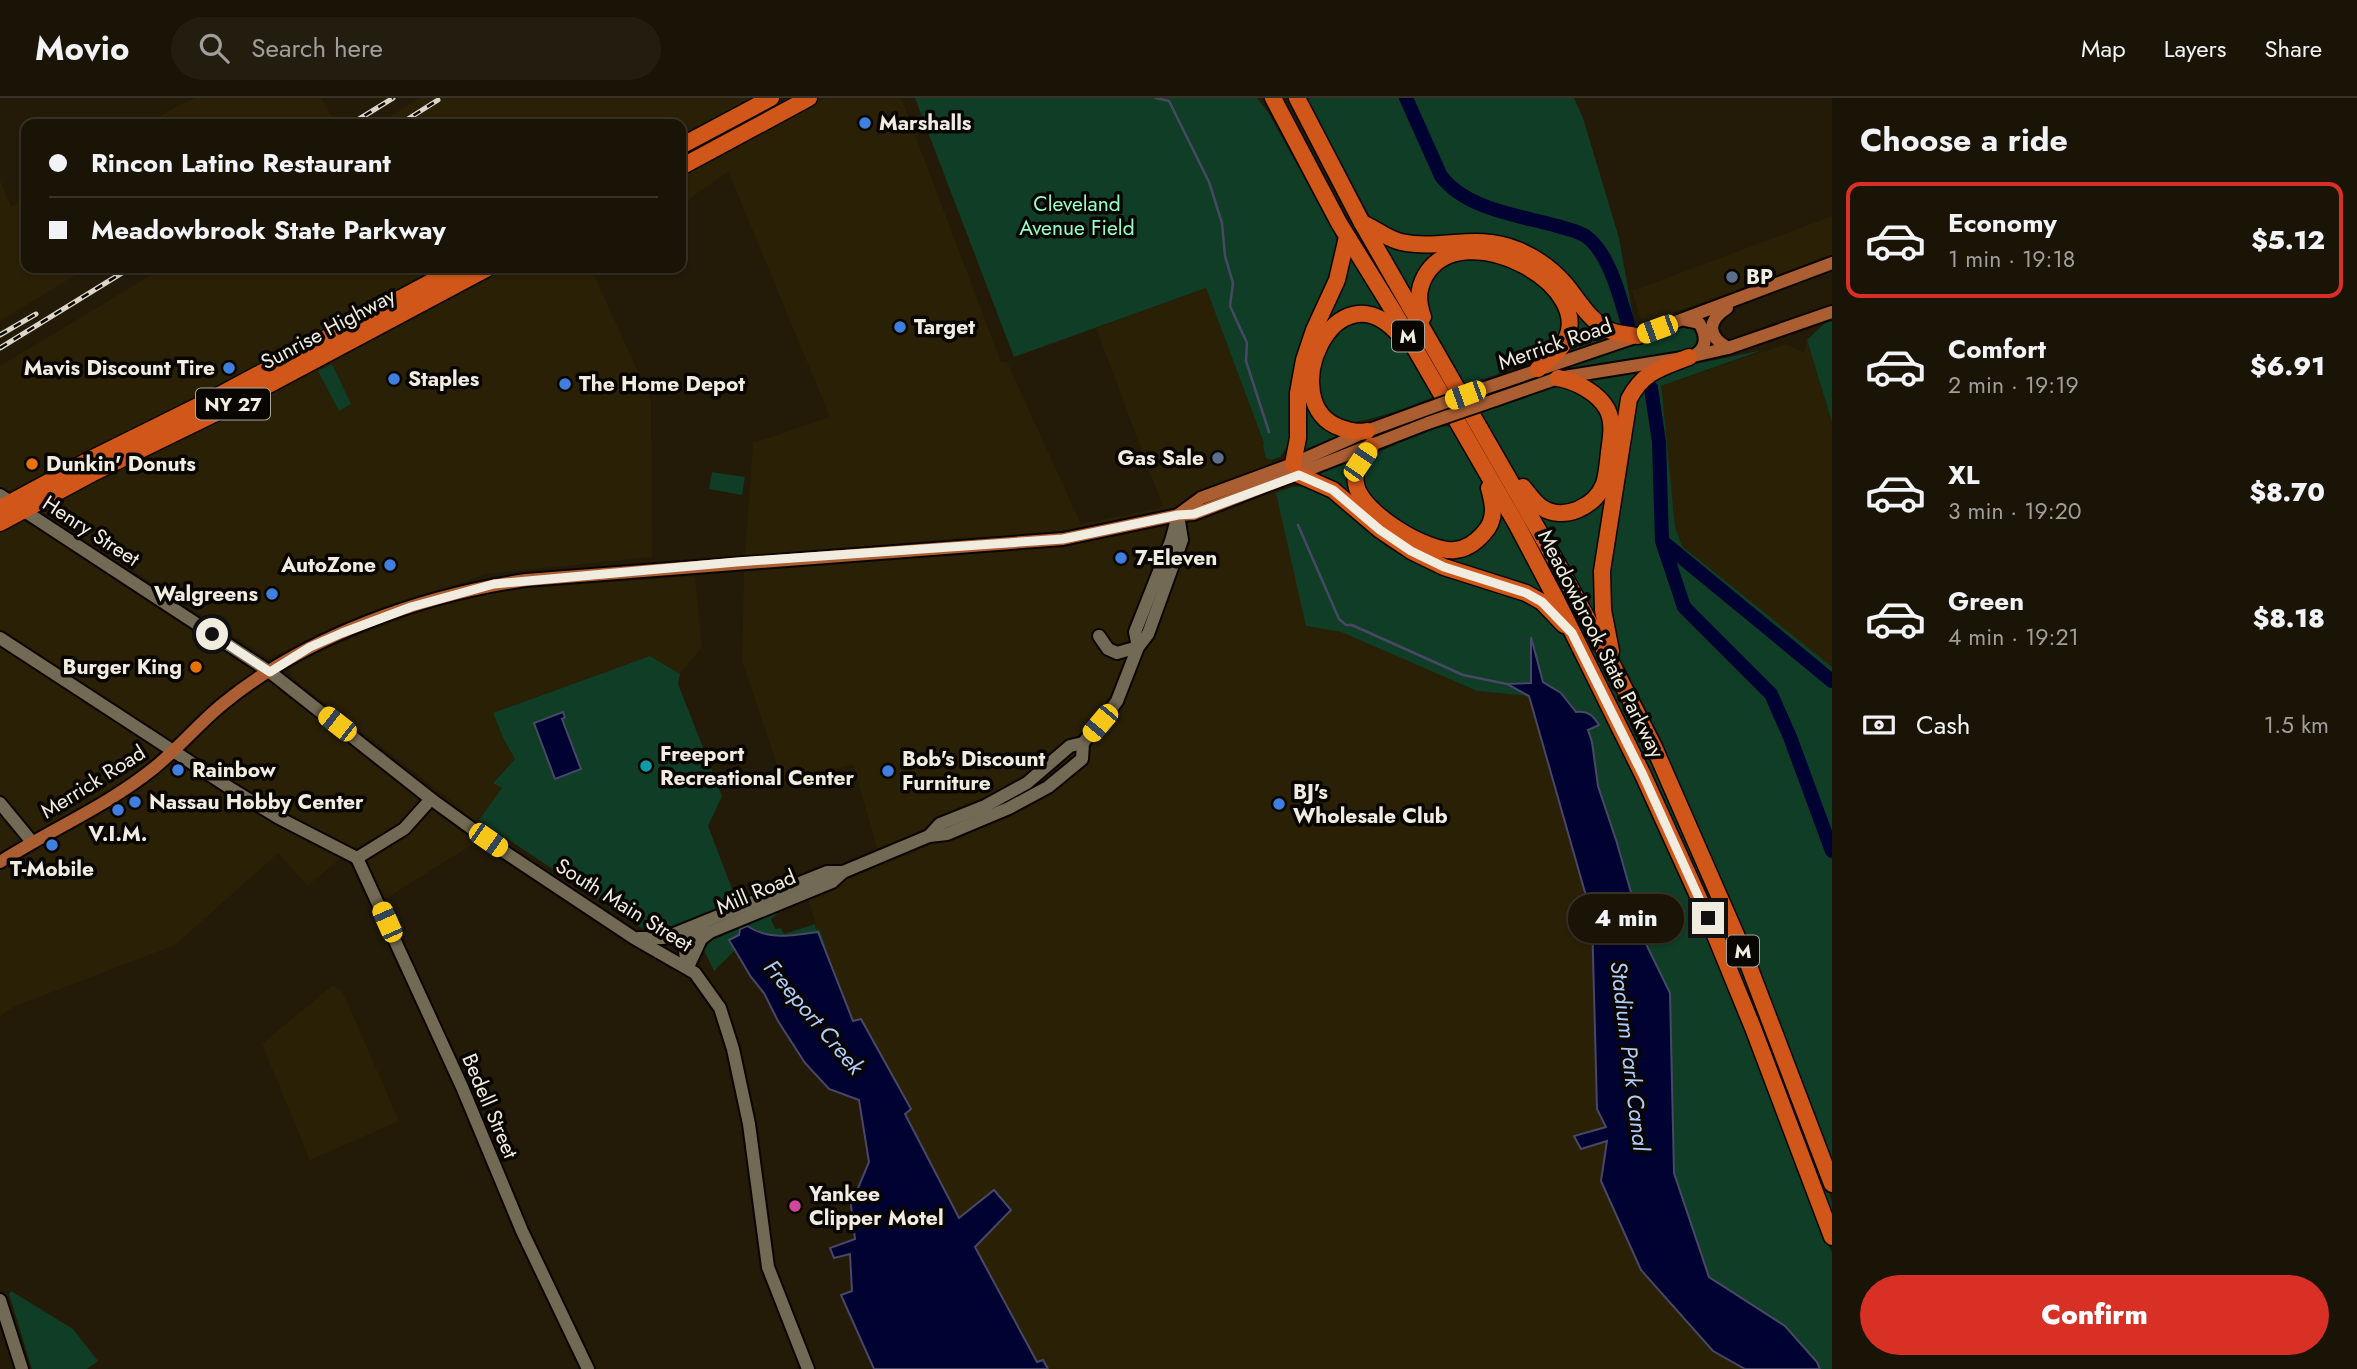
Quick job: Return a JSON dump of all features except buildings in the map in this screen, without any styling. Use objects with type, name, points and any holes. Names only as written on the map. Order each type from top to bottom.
[{"type":"highway","points":[[686,143],[771,98]]},
{"type":"highway","points":[[686,164],[809,98]]},
{"type":"highway","points":[[1263,98],[1275,104]]},
{"type":"highway","name":"Meadowbrook State Parkway","points":[[1297,98],[1362,223],[1615,668],[1654,747],[1744,953],[1832,1184]]},
{"type":"highway","name":"Meadowbrook State Parkway","points":[[1275,104],[1347,237],[1523,538],[1643,775],[1708,918],[1832,1237]]},
{"type":"highway","points":[[1362,223],[1402,242],[1421,244],[1480,240],[1518,250],[1534,257],[1553,272],[1594,320],[1610,331],[1638,336]]},
{"type":"highway","points":[[1347,237],[1337,280],[1304,360],[1298,393],[1296,470],[1333,490],[1380,530],[1411,551],[1444,567],[1526,593],[1542,602],[1572,633]]},
{"type":"highway","points":[[1436,352],[1418,301],[1421,284],[1428,270],[1459,252],[1488,253],[1521,263],[1533,270],[1562,299],[1569,322],[1567,334],[1562,346],[1538,369]]},
{"type":"highway","name":"Sunrise Highway","points":[[0,523],[9,504],[448,273]]},
{"type":"highway","name":"Sunrise Highway","points":[[9,504],[95,472],[228,406],[479,273]]},
{"type":"highway","points":[[1422,362],[1392,325],[1371,314],[1353,314],[1343,318],[1326,333],[1314,363],[1311,391],[1314,404],[1326,420],[1369,438],[1355,475],[1360,496],[1396,528],[1430,546],[1442,550],[1464,548],[1474,543],[1486,530],[1493,510],[1487,476]]},
{"type":"highway","points":[[1615,668],[1603,610],[1602,571],[1629,400],[1637,384],[1657,370],[1689,357]]},
{"type":"highway","points":[[1499,460],[1539,506],[1548,510],[1572,512],[1584,507],[1598,495],[1606,476],[1612,433],[1610,415],[1597,397],[1570,380],[1558,378]]},
{"type":"main road","name":"Merrick Road","points":[[0,862],[117,794],[155,767],[225,702],[310,647],[411,607],[494,584],[661,568],[1075,537],[1194,514],[1369,438],[1424,410],[1638,336],[1832,263]]},
{"type":"main road","points":[[1728,348],[1720,343],[1712,332],[1712,325],[1722,311],[1759,292]]},
{"type":"main road","name":"Merrick Road","points":[[1369,438],[1428,423],[1558,378],[1728,348],[1828,315]]},
{"type":"main road","points":[[1677,321],[1688,319],[1699,323],[1705,332],[1706,343],[1699,353],[1689,357]]},
{"type":"main road","name":"Henry Street","points":[[9,504],[270,672],[431,799]]},
{"type":"main road","name":"Mill Road","points":[[688,967],[701,939],[710,932],[832,882],[844,872],[929,836],[940,824],[985,806],[1027,783],[1070,746],[1083,743],[1117,701],[1138,647],[1135,632],[1171,541],[1178,515]]},
{"type":"main road","points":[[1099,636],[1108,649],[1117,653],[1138,647]]},
{"type":"main road","points":[[0,638],[279,818],[357,858],[404,829],[431,799]]},
{"type":"main road","name":"South Main Street","points":[[431,799],[500,849],[634,938],[688,967],[712,995],[720,1008],[733,1049],[749,1124],[768,1267],[808,1369]]},
{"type":"main road","points":[[0,803],[32,842]]},
{"type":"main road","name":"Bedell Street","points":[[357,858],[463,1087],[522,1231],[588,1369]]},
{"type":"main road","name":"Mill Road","points":[[688,967],[683,953],[687,941],[692,934],[723,915],[827,872],[844,872]]},
{"type":"main road","name":"Mill Road","points":[[634,938],[664,938],[708,918],[723,915]]},
{"type":"main road","points":[[0,1300],[22,1369]]},
{"type":"shaded area","points":[[196,98],[321,98],[332,118],[155,119]]},
{"type":"shaded area","points":[[419,98],[751,98],[686,142],[686,119],[386,119]]},
{"type":"shaded area","points":[[825,98],[901,98],[1001,362],[1007,362],[1081,524],[1163,507],[1096,328],[1206,288],[1284,495],[1306,626],[1341,632],[1477,691],[1529,696],[1592,917],[1597,1109],[1606,1128],[1575,1136],[1608,1140],[1713,1351],[1745,1369],[1048,1369],[1043,1360],[1037,1362],[975,1247],[1011,1210],[959,1218],[905,1114],[910,1109],[861,1019],[853,1021],[818,932],[807,895],[881,862],[853,764],[784,785],[742,661],[744,570],[753,443],[830,417],[728,171],[686,201],[686,173]]},
{"type":"shaded area","points":[[0,180],[11,207],[21,201],[21,273],[79,273],[0,321]]},
{"type":"shaded area","points":[[1832,216],[1832,255],[1780,276],[1642,323],[1632,291]]},
{"type":"shaded area","points":[[155,273],[436,273],[0,496],[0,366]]},
{"type":"shaded area","points":[[495,273],[593,273],[651,401],[652,557],[485,574],[268,658],[39,510]]},
{"type":"shaded area","points":[[1807,340],[1832,422],[1832,668],[1682,546],[1675,527],[1661,386],[1786,344],[1804,353]]},
{"type":"shaded area","points":[[25,518],[465,811],[291,677],[289,666],[304,657],[439,604],[496,590],[695,576],[702,647],[680,674],[650,656],[493,713],[515,759],[493,782],[503,788],[479,820],[473,844],[385,899],[356,845],[308,886],[278,853],[175,945],[13,1007],[0,1016],[0,530]]},
{"type":"shaded area","points":[[333,985],[343,993],[399,1121],[310,1160],[262,1044]]},
{"type":"green space","name":"Cleveland Avenue Field","points":[[915,98],[1257,98],[1268,112],[1335,234],[1338,253],[1292,444],[1289,444],[1280,457],[1271,460],[1266,458],[1264,443],[1206,288],[1014,357]]},
{"type":"green space","points":[[1307,98],[1574,98],[1583,118],[1619,238],[1634,322],[1616,324],[1601,314],[1559,269],[1411,239],[1387,230],[1369,215]]},
{"type":"green space","points":[[1377,232],[1393,241],[1410,245],[1476,244],[1512,251],[1543,269],[1587,316],[1614,336],[1554,357],[1570,333],[1570,310],[1559,288],[1539,269],[1513,255],[1485,248],[1458,249],[1434,259],[1425,269],[1414,290],[1408,291],[1374,234]]},
{"type":"green space","points":[[1480,254],[1525,268],[1564,313],[1558,344],[1543,354],[1496,375],[1461,386],[1456,370],[1425,317],[1423,288],[1435,266]]},
{"type":"green space","points":[[1350,256],[1393,323],[1341,313],[1307,384],[1341,435],[1301,451],[1304,375]]},
{"type":"green space","points":[[1364,316],[1399,341],[1435,396],[1372,418],[1339,421],[1317,403],[1318,360],[1329,334]]},
{"type":"green space","points":[[1832,321],[1832,422],[1807,340],[1826,322]]},
{"type":"green space","points":[[1686,324],[1701,330],[1699,347],[1527,378]]},
{"type":"green space","points":[[1763,350],[1661,386],[1675,527],[1682,546],[1832,667],[1832,1163],[1771,1002],[1675,779],[1663,743],[1621,660],[1610,624],[1606,596],[1640,387],[1671,369]]},
{"type":"green space","points":[[332,364],[351,404],[339,411],[318,371]]},
{"type":"green space","points":[[1656,367],[1640,376],[1597,618],[1529,502],[1542,511],[1598,499],[1614,433],[1584,383],[1588,379]]},
{"type":"green space","points":[[1558,387],[1580,389],[1593,396],[1608,425],[1599,482],[1588,496],[1577,504],[1548,505],[1523,483],[1480,415],[1496,403]]},
{"type":"green space","points":[[1454,423],[1457,436],[1486,489],[1489,516],[1467,542],[1433,543],[1391,518],[1368,499],[1361,474],[1373,456],[1381,451],[1432,428]]},
{"type":"green space","points":[[1354,457],[1356,460],[1353,479],[1359,498],[1374,516],[1394,532],[1416,544],[1440,551],[1461,551],[1479,544],[1500,509],[1550,602],[1501,579],[1417,550],[1391,533],[1343,493],[1316,476]]},
{"type":"green space","points":[[712,472],[745,477],[742,495],[709,489]]},
{"type":"green space","points":[[1311,486],[1325,492],[1387,547],[1429,570],[1483,588],[1519,596],[1557,622],[1648,799],[1735,999],[1832,1253],[1832,1369],[1820,1369],[1785,1326],[1709,1278],[1674,1173],[1670,993],[1645,942],[1598,786],[1588,730],[1561,693],[1543,682],[1532,641],[1531,683],[1508,684],[1529,696],[1477,691],[1341,632],[1306,626],[1276,493],[1292,487]]},
{"type":"green space","points":[[1516,502],[1606,669],[1693,853],[1776,1050],[1832,1202],[1832,1216],[1707,898],[1646,764],[1513,503]]},
{"type":"green space","points":[[650,656],[680,674],[678,684],[722,796],[708,826],[737,902],[660,933],[640,927],[479,820],[502,788],[493,783],[515,759],[493,713]]},
{"type":"green space","points":[[779,912],[771,919],[775,929],[781,928],[784,934],[815,924],[816,929],[820,930],[828,953],[818,932],[774,937],[756,931],[729,940],[735,950],[714,971],[704,950],[712,939]]},
{"type":"green space","points":[[11,1291],[73,1329],[98,1361],[87,1369],[32,1369],[9,1294]]},
{"type":"water","name":"Stadium Park Canal","points":[[1531,637],[1543,682],[1561,693],[1576,712],[1590,714],[1599,725],[1588,730],[1598,786],[1645,942],[1670,993],[1674,1173],[1709,1277],[1785,1326],[1820,1369],[1745,1369],[1713,1351],[1641,1270],[1601,1181],[1607,1141],[1581,1149],[1574,1136],[1606,1127],[1597,1109],[1592,917],[1529,696],[1507,684],[1531,683]]},
{"type":"water","points":[[563,712],[565,717],[562,719],[581,769],[555,779],[534,723]]},
{"type":"water","name":"Freeport Creek","points":[[747,926],[773,935],[818,932],[853,1021],[861,1019],[911,1109],[905,1114],[959,1218],[994,1190],[1011,1210],[975,1247],[1037,1362],[1043,1360],[1048,1369],[874,1369],[841,1295],[852,1291],[850,1254],[834,1258],[830,1248],[855,1239],[851,1205],[869,1162],[859,1100],[829,1089],[805,1063],[729,940],[739,935],[740,929]]},
{"type":"waterway","points":[[1156,98],[1169,101],[1209,182],[1222,223],[1225,256],[1233,283],[1230,306],[1247,343],[1246,361],[1269,432]]},
{"type":"waterway","points":[[1406,98],[1441,176],[1452,187],[1479,204],[1577,232],[1595,245],[1608,266],[1628,324]]},
{"type":"waterway","points":[[1651,388],[1659,442],[1662,541],[1684,607],[1771,694],[1790,737],[1832,851]]},
{"type":"waterway","points":[[1298,525],[1339,619],[1346,625],[1352,625],[1463,675],[1507,684]]},
{"type":"waterway","points":[[1663,542],[1832,681]]},
{"type":"railway","points":[[359,119],[393,98]]},
{"type":"railway","points":[[408,119],[438,100]]},
{"type":"railway","points":[[0,348],[122,273]]},
{"type":"railway","points":[[0,335],[36,314]]},
{"type":"place","name":"Marshalls","points":[[865,123]]},
{"type":"place","name":"BP","points":[[1732,277]]},
{"type":"place","name":"Target","points":[[900,327]]},
{"type":"place","name":"Mavis Discount Tire","points":[[229,368]]},
{"type":"place","name":"Staples","points":[[394,379]]},
{"type":"place","name":"The Home Depot","points":[[565,384]]},
{"type":"place","name":"Gas Sale","points":[[1218,458]]},
{"type":"place","name":"Dunkin' Donuts","points":[[32,464]]},
{"type":"place","name":"7-Eleven","points":[[1121,558]]},
{"type":"place","name":"AutoZone","points":[[390,565]]},
{"type":"place","name":"Walgreens","points":[[272,594]]},
{"type":"place","name":"Burger King","points":[[196,667]]},
{"type":"place","name":"Freeport Recreational Center","points":[[646,766]]},
{"type":"place","name":"Rainbow","points":[[178,770]]},
{"type":"place","name":"Bob's Discount Furniture","points":[[888,771]]},
{"type":"place","name":"Nassau Hobby Center","points":[[135,802]]},
{"type":"place","name":"BJ's Wholesale Club","points":[[1279,804]]},
{"type":"place","name":"V.I.M.","points":[[118,810]]},
{"type":"place","name":"T-Mobile","points":[[52,845]]},
{"type":"place","name":"Yankee Clipper Motel","points":[[795,1206]]},
{"type":"route","points":[[212,634],[270,672],[310,647],[342,633],[437,598],[494,584],[736,562],[1063,539],[1194,514],[1299,475],[1333,490],[1380,530],[1431,562],[1526,593],[1542,602],[1572,633],[1643,775],[1708,918]]}]
